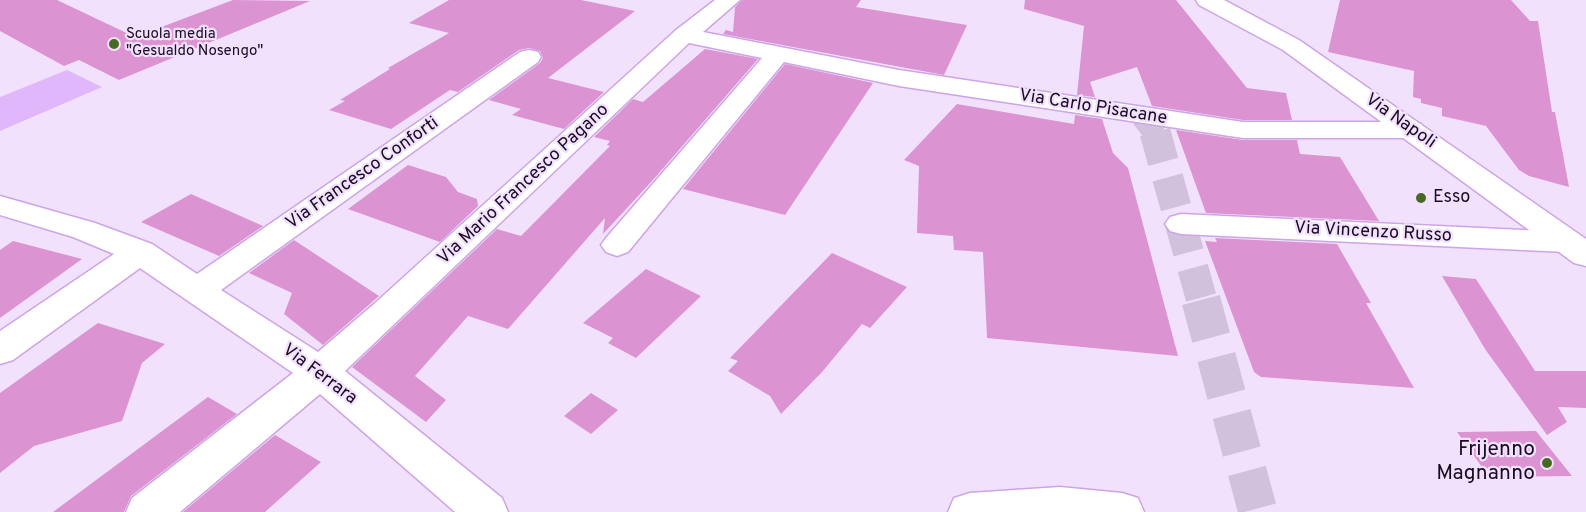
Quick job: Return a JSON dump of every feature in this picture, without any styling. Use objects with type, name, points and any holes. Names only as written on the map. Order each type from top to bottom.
[{"type":"street","name":"Via Mario Francesco Pagano","points":[[148,512],[320,372],[387,313],[684,35],[729,0]]},
{"type":"street","name":"Via Napoli","points":[[1208,0],[1291,45],[1576,249]]},
{"type":"street","name":"Via Carlo Pisacane","points":[[684,35],[899,78],[1243,130],[1411,130]]},
{"type":"street","points":[[617,245],[778,54]]},
{"type":"street","name":"Via Francesco Conforti","points":[[197,290],[529,57]]},
{"type":"street","name":"Via Ferrara","points":[[0,205],[84,230],[140,252],[320,372],[486,512]]},
{"type":"street","name":"Via Vincenzo Russo","points":[[1181,224],[1576,249]]},
{"type":"street","points":[[0,350],[140,252]]},
{"type":"street","points":[[970,512],[1060,506],[1122,512]]},
{"type":"shaded area","points":[[67,70],[102,87],[0,131],[0,97]]},
{"type":"building","name":"Scuola media \"Gesualdo Nosengo\"","points":[[0,0],[57,0],[135,37],[233,0],[310,1],[119,80],[79,60],[64,66],[0,31]]},
{"type":"building","points":[[449,0],[581,0],[635,11],[548,78],[604,92],[564,129],[512,115],[521,109],[489,100],[540,63],[543,58],[540,51],[529,48],[519,50],[458,92],[450,90],[391,129],[329,110],[345,101],[340,100],[390,69],[388,68],[449,33],[409,23]]},
{"type":"building","points":[[742,0],[861,0],[856,7],[967,25],[944,75],[723,34],[726,30],[733,32],[735,7]]},
{"type":"building","points":[[1025,0],[1176,0],[1247,88],[1286,93],[1292,120],[1243,120],[1152,106],[1137,67],[1090,82],[1095,97],[1077,95],[1084,26],[1024,9]]},
{"type":"building","points":[[1340,0],[1511,0],[1530,21],[1538,21],[1552,112],[1555,112],[1569,187],[1529,176],[1519,170],[1486,126],[1442,116],[1442,108],[1421,103],[1421,99],[1413,97],[1414,71],[1328,52]]},
{"type":"building","points":[[705,49],[758,59],[603,234],[605,218],[508,329],[468,316],[415,376],[446,400],[426,422],[352,367],[497,229],[521,236],[610,146],[607,145],[610,141],[594,137],[633,99],[643,102]]},
{"type":"building","points":[[785,64],[873,83],[785,215],[683,189]]},
{"type":"building","points":[[957,104],[1074,124],[1075,115],[1102,119],[1113,153],[1128,168],[1178,356],[987,338],[983,252],[954,250],[953,236],[917,233],[919,166],[904,160]]},
{"type":"building","points":[[1176,130],[1243,140],[1297,140],[1300,154],[1340,157],[1379,221],[1206,213]]},
{"type":"building","points":[[408,165],[446,177],[458,192],[477,199],[478,206],[440,242],[348,209]]},
{"type":"building","points":[[191,194],[263,226],[219,256],[141,222]]},
{"type":"building","points":[[1215,238],[1337,244],[1371,303],[1366,303],[1414,388],[1261,377],[1254,372],[1205,241],[1217,242]]},
{"type":"building","points":[[294,240],[379,296],[323,345],[284,314],[292,293],[249,273]]},
{"type":"building","points":[[13,241],[82,259],[0,318],[0,250]]},
{"type":"building","points":[[832,253],[907,287],[870,328],[862,324],[822,372],[781,414],[770,396],[728,371],[738,361],[730,358]]},
{"type":"building","points":[[646,269],[701,296],[636,358],[608,343],[613,338],[583,323]]},
{"type":"building","points":[[1442,276],[1476,279],[1535,371],[1586,371],[1586,408],[1558,407],[1567,422],[1547,435],[1485,349]]},
{"type":"building","points":[[98,323],[165,344],[142,363],[122,421],[34,446],[0,473],[0,393]]},
{"type":"building","points":[[591,393],[618,410],[591,434],[564,416]]},
{"type":"building","points":[[208,397],[237,414],[131,496],[124,512],[53,512]]},
{"type":"building","points":[[1536,431],[1572,476],[1489,477],[1457,432]]},
{"type":"building","points":[[275,435],[321,462],[265,512],[183,512]]},
{"type":"tunnel","points":[[1143,116],[1157,134]]},
{"type":"tunnel","points":[[1155,132],[1202,301]]},
{"type":"tunnel","points":[[1201,300],[1258,512]]},
{"type":"place","name":"Scuola media \"Gesualdo Nosengo\"","points":[[114,44]]},
{"type":"place","name":"Esso","points":[[1421,198]]},
{"type":"place","name":"Frijenno Magnanno","points":[[1547,463]]}]
